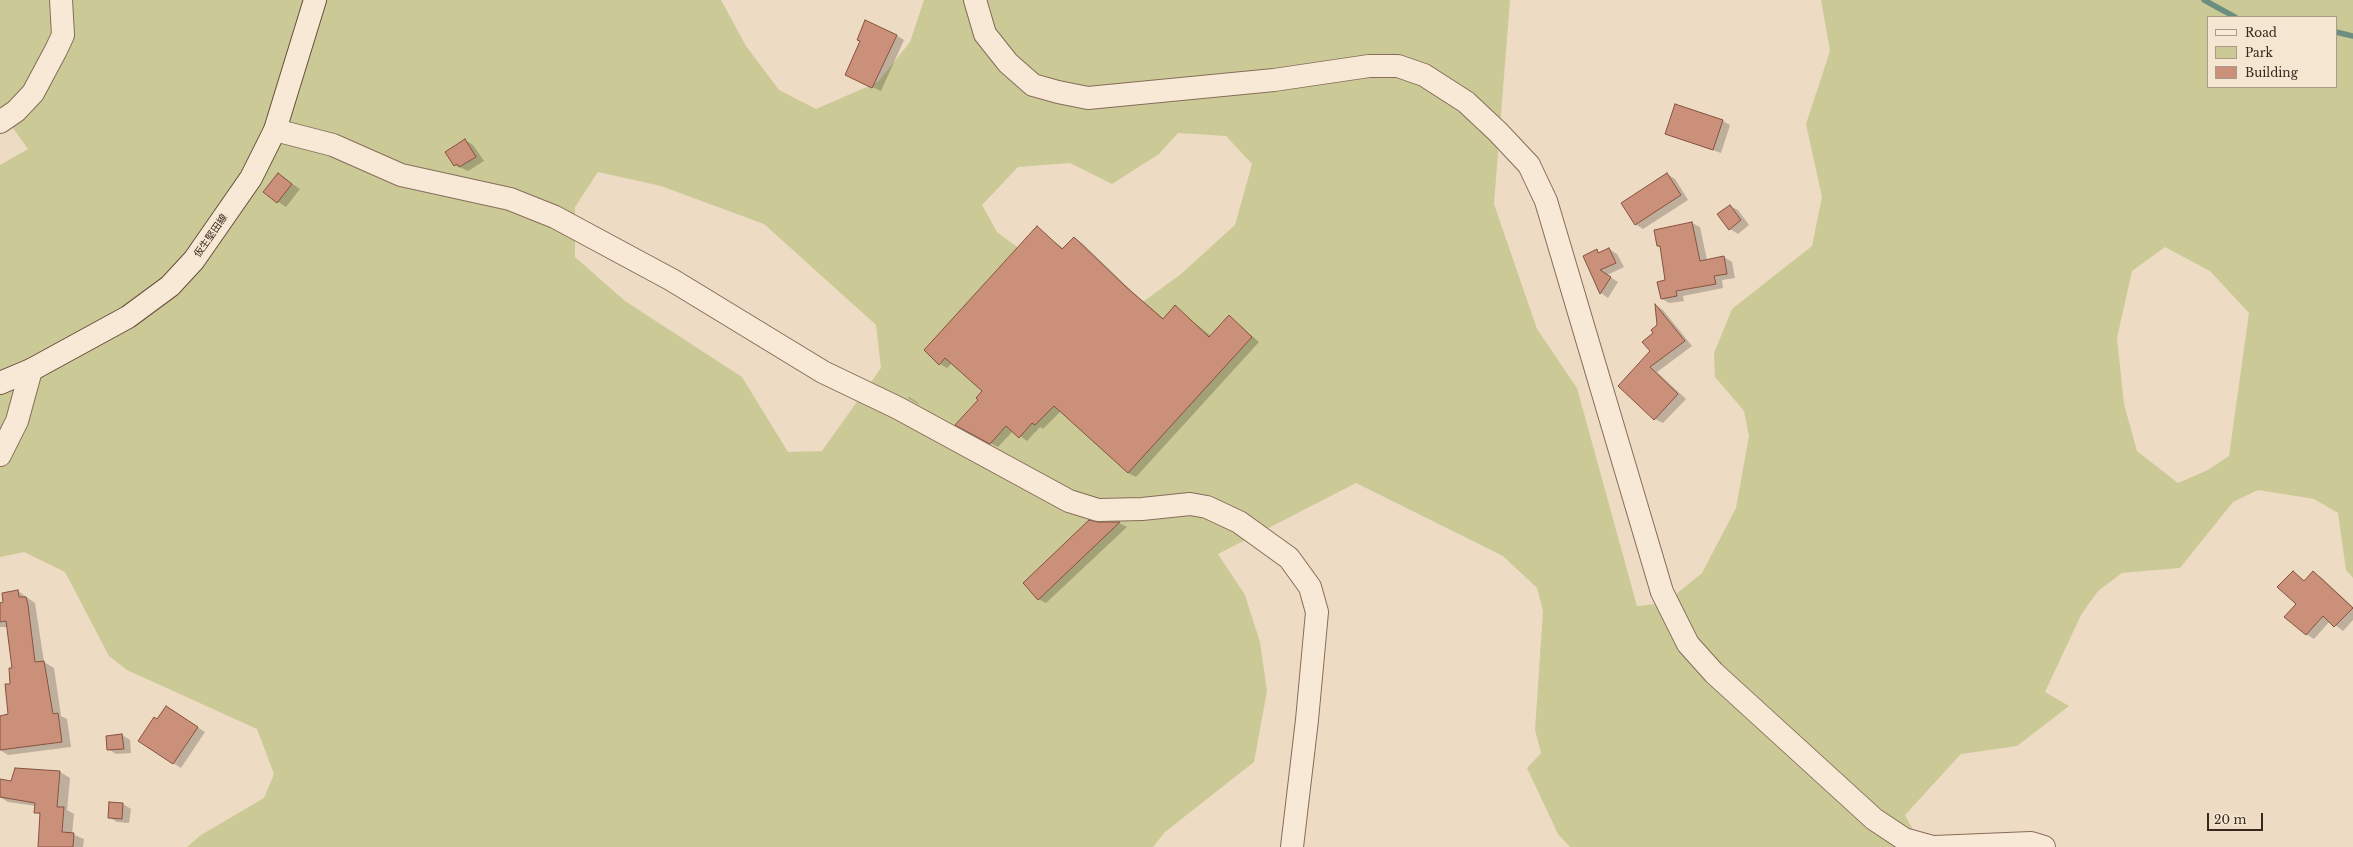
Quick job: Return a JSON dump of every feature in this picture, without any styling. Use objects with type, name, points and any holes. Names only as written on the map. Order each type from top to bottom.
[{"type":"street","points":[[0,122],[16,111],[33,93],[56,50],[63,35],[61,0]]},
{"type":"street","name":"仮生堅田線","points":[[0,383],[31,370],[128,317],[170,286],[194,260],[251,178],[275,130],[315,0]]},
{"type":"street","points":[[975,0],[985,34],[1008,63],[1033,85],[1058,92],[1088,98],[1274,80],[1369,66],[1398,66],[1424,75],[1466,102],[1498,132],[1529,165],[1546,201],[1662,592],[1688,644],[1714,673],[1874,819],[1904,839],[1934,847],[2031,843],[2044,847]]},
{"type":"street","points":[[275,130],[333,144],[401,175],[510,199],[555,217],[672,280],[823,372],[898,408],[1069,501],[1098,510],[1142,509],[1190,504],[1207,507],[1239,522],[1289,558],[1310,587],[1317,612],[1307,720],[1292,847]]},
{"type":"street","points":[[0,455],[17,421],[31,370]]},
{"type":"green space","points":[[0,0],[721,0],[746,46],[779,90],[816,109],[878,82],[910,42],[924,0],[1510,0],[1494,204],[1537,329],[1577,388],[1637,606],[1665,603],[1702,573],[1736,508],[1749,436],[1744,411],[1715,377],[1714,353],[1732,309],[1812,246],[1822,197],[1806,124],[1830,51],[1821,0],[2353,0],[2353,578],[2346,570],[2338,513],[2314,499],[2258,490],[2233,502],[2180,568],[2122,573],[2098,591],[2081,615],[2045,692],[2069,706],[2017,746],[1961,754],[1905,815],[1918,839],[1931,847],[1570,847],[1558,834],[1527,768],[1541,753],[1535,730],[1543,611],[1537,588],[1503,556],[1356,483],[1218,554],[1245,595],[1260,642],[1267,691],[1254,762],[1165,832],[1153,847],[187,847],[201,835],[264,798],[274,774],[257,729],[127,670],[109,656],[65,572],[24,552],[0,557],[0,165],[28,149],[0,110]],"holes":[[[1178,133],[1226,136],[1252,164],[1235,225],[1181,274],[1129,312],[1065,282],[997,232],[982,205],[1018,167],[1070,163],[1112,184],[1159,154]],[[598,172],[661,186],[764,224],[876,325],[881,368],[822,451],[788,452],[742,377],[625,301],[575,257],[575,207]],[[2165,247],[2210,271],[2249,313],[2229,456],[2208,470],[2178,483],[2137,451],[2124,404],[2117,338],[2132,271]]]},
{"type":"building","points":[[865,20],[897,35],[872,88],[845,75],[860,41],[857,40]]},
{"type":"building","points":[[1675,104],[1723,120],[1713,150],[1665,134]]},
{"type":"building","points":[[465,139],[476,157],[459,167],[457,164],[454,166],[445,152]]},
{"type":"building","points":[[278,173],[292,184],[277,203],[263,192]]},
{"type":"building","points":[[1667,173],[1681,195],[1635,225],[1621,203]]},
{"type":"building","points":[[1730,205],[1741,220],[1729,230],[1717,214]]},
{"type":"building","points":[[1692,222],[1700,261],[1724,256],[1727,274],[1714,276],[1716,284],[1676,291],[1677,296],[1661,299],[1657,282],[1665,280],[1660,246],[1657,246],[1654,230]]},
{"type":"building","points":[[1037,226],[1062,249],[1074,237],[1126,287],[1163,319],[1175,305],[1209,337],[1229,315],[1252,337],[1128,473],[1054,406],[1035,425],[1032,423],[1019,438],[1006,426],[990,444],[955,425],[978,400],[976,398],[982,391],[945,358],[939,365],[924,350]]},
{"type":"building","points":[[1609,248],[1616,263],[1600,270],[1611,277],[1600,294],[1583,256],[1597,249],[1598,253]]},
{"type":"building","points":[[1655,304],[1685,341],[1650,367],[1678,394],[1654,420],[1618,386],[1650,351],[1642,342],[1653,333],[1651,330],[1657,325]]},
{"type":"building","points":[[1089,520],[1098,522],[1120,522],[1038,600],[1023,583]]},
{"type":"building","points":[[2293,571],[2304,581],[2313,571],[2353,608],[2334,627],[2323,616],[2306,635],[2284,617],[2296,604],[2277,587]]},
{"type":"building","points":[[18,590],[19,597],[26,597],[35,662],[44,661],[53,714],[58,713],[62,742],[0,750],[0,716],[8,714],[5,684],[10,684],[9,668],[12,668],[6,621],[0,622],[0,603],[3,602],[2,593]]},
{"type":"building","points":[[166,706],[198,727],[173,764],[138,741],[154,717],[157,719]]},
{"type":"building","points":[[122,734],[124,749],[107,750],[106,736]]},
{"type":"building","points":[[15,768],[60,771],[57,807],[64,807],[62,832],[74,833],[73,847],[38,847],[40,813],[34,813],[35,803],[0,797],[0,779],[11,781]]},
{"type":"building","points":[[109,802],[123,803],[122,819],[108,818]]},
{"type":"waterway","points":[[2204,0],[2233,16]]},
{"type":"waterway","points":[[2337,32],[2353,36]]}]
